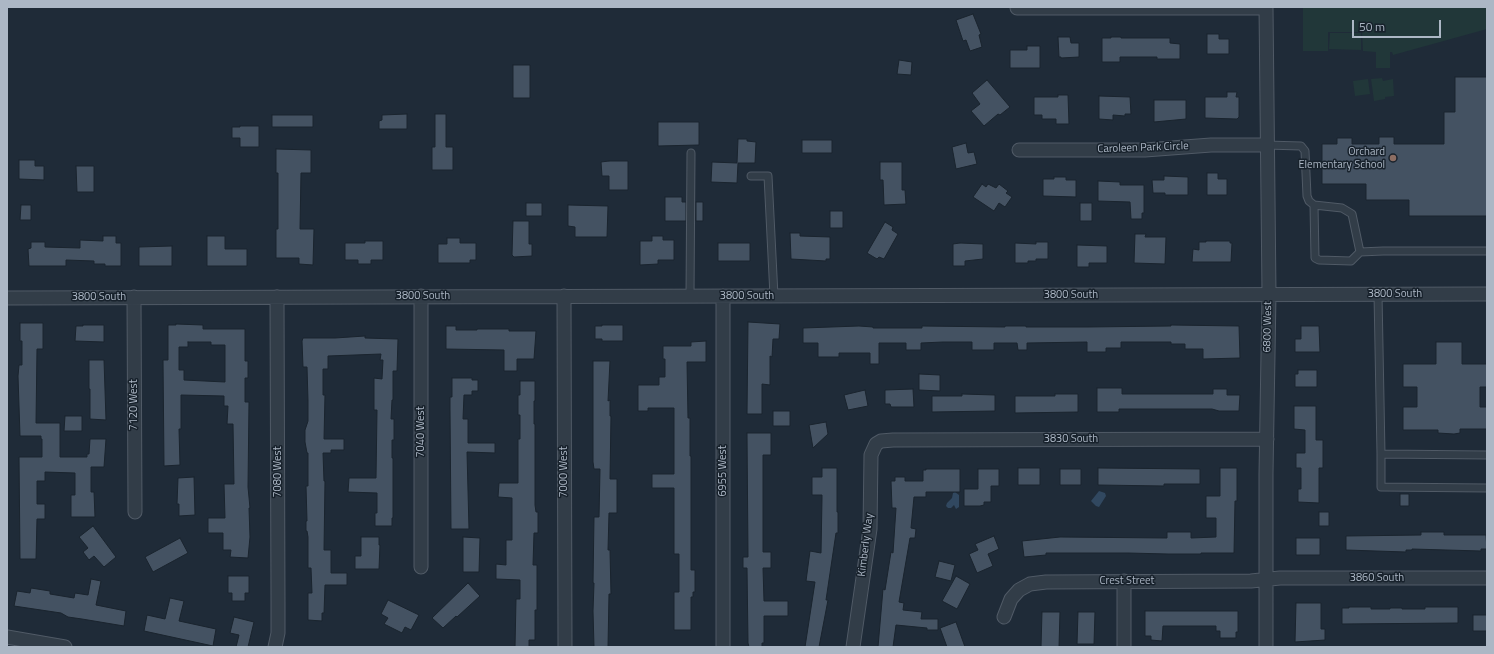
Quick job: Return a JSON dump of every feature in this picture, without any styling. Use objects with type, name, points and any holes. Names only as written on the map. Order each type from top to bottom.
[{"type":"street","points":[[1017,8],[1266,7]]},
{"type":"street","name":"6800 West","points":[[1266,7],[1268,294],[1266,647]]},
{"type":"street","name":"Caroleen Park Circle","points":[[1019,150],[1152,149],[1211,145],[1266,145]]},
{"type":"street","name":"3800 South","points":[[7,298],[1487,294]]},
{"type":"street","name":"7040 West","points":[[421,296],[421,567]]},
{"type":"street","name":"7000 West","points":[[564,296],[565,647]]},
{"type":"street","name":"6955 West","points":[[723,296],[723,647]]},
{"type":"street","name":"7120 West","points":[[134,297],[135,512]]},
{"type":"street","name":"7080 West","points":[[276,647],[278,633],[277,297]]},
{"type":"street","name":"3830 South","points":[[876,444],[893,440],[1267,438]]},
{"type":"street","name":"Kimberly Way","points":[[853,647],[870,529],[870,461],[876,444]]},
{"type":"street","name":"3860 South","points":[[1267,580],[1280,578],[1487,578]]},
{"type":"street","name":"Crest Street","points":[[1004,617],[1015,594],[1023,587],[1030,584],[1055,581],[1267,580]]},
{"type":"street","points":[[1124,581],[1124,647]]},
{"type":"street","points":[[7,637],[65,647]]},
{"type":"lane","points":[[1266,145],[1301,146],[1305,150],[1307,196],[1309,201],[1314,206],[1342,208],[1352,214],[1360,252]]},
{"type":"lane","points":[[690,296],[691,153]]},
{"type":"lane","points":[[751,176],[768,176],[774,296]]},
{"type":"lane","points":[[1314,206],[1315,258],[1319,260],[1351,261],[1360,252],[1487,251]]},
{"type":"lane","points":[[1378,294],[1381,487],[1487,488]]},
{"type":"lane","points":[[1381,454],[1487,455]]},
{"type":"green space","points":[[1303,7],[1487,7],[1487,29],[1393,55],[1392,52],[1390,52],[1390,68],[1376,68],[1376,52],[1363,51],[1362,32],[1328,32],[1328,51],[1303,51]]},
{"type":"green space","points":[[1330,33],[1361,33],[1361,50],[1329,49]]},
{"type":"green space","points":[[1382,78],[1383,81],[1393,79],[1394,96],[1385,97],[1385,99],[1374,101],[1371,79]]},
{"type":"green space","points":[[1368,79],[1370,94],[1355,96],[1353,81]]},
{"type":"water","points":[[1099,491],[1105,493],[1106,496],[1099,507],[1091,501]]},
{"type":"water","points":[[955,492],[959,495],[959,507],[956,509],[954,505],[951,508],[948,508],[946,506],[947,503]]},
{"type":"building","points":[[973,14],[981,34],[979,35],[982,47],[970,51],[966,40],[963,41],[956,20]]},
{"type":"building","points":[[1207,34],[1219,34],[1219,39],[1229,39],[1229,54],[1207,54]]},
{"type":"building","points":[[1058,37],[1070,37],[1071,43],[1079,43],[1079,57],[1059,57]]},
{"type":"building","points":[[1102,38],[1170,38],[1170,43],[1180,44],[1180,59],[1157,59],[1157,57],[1120,57],[1120,62],[1102,62]]},
{"type":"building","points":[[1027,46],[1040,46],[1040,68],[1010,68],[1010,50],[1027,50]]},
{"type":"building","points":[[899,60],[912,62],[911,75],[897,74]]},
{"type":"building","points":[[513,65],[530,65],[530,98],[513,98]]},
{"type":"building","name":"Orchard Elementary School","points":[[1455,77],[1487,77],[1487,216],[1409,216],[1409,200],[1366,200],[1366,184],[1322,184],[1322,144],[1337,144],[1337,138],[1352,138],[1352,144],[1379,144],[1379,137],[1394,137],[1394,144],[1444,144],[1444,112],[1455,112]]},
{"type":"building","points":[[987,80],[1010,107],[1000,115],[998,114],[984,126],[971,111],[980,104],[972,93]]},
{"type":"building","points":[[1227,92],[1237,92],[1236,97],[1239,97],[1239,117],[1237,119],[1205,118],[1205,97],[1227,97]]},
{"type":"building","points":[[1058,95],[1068,95],[1069,124],[1056,124],[1056,119],[1042,119],[1042,115],[1034,115],[1034,97],[1058,97]]},
{"type":"building","points":[[1099,96],[1130,97],[1131,114],[1125,114],[1125,116],[1113,115],[1113,120],[1099,119]]},
{"type":"building","points":[[1154,100],[1186,100],[1186,119],[1154,122]]},
{"type":"building","points":[[407,114],[407,129],[379,129],[379,121],[382,120],[382,115]]},
{"type":"building","points":[[435,114],[446,114],[446,147],[453,147],[453,170],[432,170],[432,147],[435,147]]},
{"type":"building","points":[[272,115],[313,115],[313,127],[272,127]]},
{"type":"building","points":[[658,122],[699,122],[699,145],[658,146]]},
{"type":"building","points":[[259,126],[259,147],[240,147],[240,138],[232,138],[232,127]]},
{"type":"building","points":[[738,139],[747,139],[747,141],[756,142],[755,163],[738,163],[737,183],[711,182],[712,162],[737,163]]},
{"type":"building","points":[[802,140],[832,140],[832,153],[802,153]]},
{"type":"building","points":[[966,143],[968,153],[974,152],[977,164],[956,169],[952,147]]},
{"type":"building","points":[[276,149],[311,150],[311,173],[301,173],[300,229],[314,229],[313,265],[299,264],[299,258],[276,258],[276,229],[278,229],[278,173],[276,173]]},
{"type":"building","points":[[19,160],[35,160],[35,166],[44,166],[44,180],[19,179]]},
{"type":"building","points":[[628,161],[628,190],[609,190],[609,176],[602,176],[601,162]]},
{"type":"building","points":[[880,162],[902,162],[902,190],[905,190],[906,204],[884,205],[883,180],[880,180]]},
{"type":"building","points":[[76,166],[94,166],[94,192],[77,192]]},
{"type":"building","points":[[1207,173],[1218,173],[1218,179],[1227,179],[1227,195],[1207,195]]},
{"type":"building","points":[[1164,176],[1188,177],[1188,195],[1165,195],[1165,193],[1153,193],[1152,180],[1164,180]]},
{"type":"building","points":[[1054,177],[1066,177],[1066,180],[1076,180],[1076,197],[1043,196],[1043,179],[1054,179]]},
{"type":"building","points":[[1098,181],[1120,182],[1120,185],[1144,185],[1144,213],[1142,213],[1142,219],[1131,219],[1130,202],[1098,201]]},
{"type":"building","points":[[982,184],[986,187],[988,184],[996,188],[999,184],[1008,191],[1006,193],[1012,197],[1005,207],[999,203],[994,211],[973,197]]},
{"type":"building","points":[[665,197],[682,197],[682,202],[686,202],[686,221],[665,221]]},
{"type":"building","points":[[696,202],[703,202],[703,221],[696,221]]},
{"type":"building","points":[[526,203],[542,203],[542,216],[526,216]]},
{"type":"building","points":[[1080,203],[1092,203],[1092,221],[1080,221]]},
{"type":"building","points":[[21,205],[31,205],[31,220],[20,220]]},
{"type":"building","points":[[568,205],[608,206],[607,237],[575,237],[575,227],[568,226]]},
{"type":"building","points":[[830,211],[843,211],[843,228],[830,228]]},
{"type":"building","points":[[513,221],[529,221],[529,244],[532,244],[532,256],[514,257],[512,255]]},
{"type":"building","points":[[885,222],[893,227],[892,230],[898,234],[884,259],[879,257],[877,259],[867,253]]},
{"type":"building","points":[[790,233],[800,233],[800,236],[830,237],[830,259],[826,259],[826,261],[791,259]]},
{"type":"building","points":[[1135,234],[1146,234],[1145,237],[1166,237],[1165,264],[1134,263]]},
{"type":"building","points":[[103,236],[116,236],[116,243],[121,243],[121,266],[94,264],[94,261],[66,260],[66,266],[29,266],[28,249],[31,248],[31,242],[45,242],[45,247],[80,248],[80,240],[103,241]]},
{"type":"building","points":[[207,236],[225,236],[225,249],[247,249],[247,266],[207,266]]},
{"type":"building","points":[[652,236],[663,236],[663,240],[674,240],[674,260],[658,260],[658,264],[640,265],[640,241],[652,241]]},
{"type":"building","points":[[447,238],[460,238],[460,243],[476,243],[476,260],[470,260],[470,263],[438,263],[438,244],[447,244]]},
{"type":"building","points":[[365,241],[383,241],[383,260],[371,260],[371,264],[358,264],[358,260],[345,260],[345,243],[365,243]]},
{"type":"building","points":[[1230,241],[1230,243],[1232,243],[1231,262],[1192,262],[1193,249],[1199,250],[1199,242]]},
{"type":"building","points":[[1036,242],[1048,242],[1048,259],[1036,259],[1036,261],[1028,261],[1028,263],[1015,263],[1015,243],[1036,244]]},
{"type":"building","points":[[718,243],[750,243],[750,261],[718,261]]},
{"type":"building","points":[[953,244],[983,244],[983,259],[965,261],[965,266],[953,266]]},
{"type":"building","points":[[1077,245],[1107,246],[1107,263],[1089,263],[1089,267],[1077,267]]},
{"type":"building","points":[[172,246],[172,266],[139,266],[139,247]]},
{"type":"building","points":[[748,322],[780,324],[779,339],[773,339],[772,357],[770,356],[770,385],[762,384],[762,414],[747,414]]},
{"type":"building","points":[[20,323],[43,323],[43,349],[37,349],[36,423],[60,423],[60,457],[87,457],[87,454],[89,454],[90,439],[106,439],[104,467],[91,467],[91,492],[94,492],[95,517],[71,517],[71,495],[75,495],[75,473],[45,472],[45,481],[37,481],[37,504],[45,504],[45,519],[37,519],[36,559],[20,559],[19,457],[42,457],[42,439],[41,436],[20,436],[18,376],[19,365],[22,365],[22,341],[20,341]]},
{"type":"building","points":[[104,325],[104,342],[75,341],[76,326]]},
{"type":"building","points":[[168,325],[203,325],[203,329],[245,329],[245,361],[248,361],[248,378],[245,378],[245,402],[249,402],[248,487],[250,537],[248,558],[230,557],[231,550],[223,550],[223,533],[208,533],[208,518],[225,518],[224,484],[234,484],[233,424],[227,424],[228,406],[224,406],[224,396],[181,395],[181,429],[179,429],[180,465],[164,466],[163,360],[168,360]],"holes":[[[188,342],[211,342],[211,345],[225,345],[225,382],[184,380],[184,370],[179,370],[179,347],[188,347]]]},
{"type":"building","points":[[623,325],[623,341],[602,341],[602,339],[595,339],[595,326]]},
{"type":"building","points":[[1171,325],[1239,326],[1240,358],[1203,359],[1203,349],[1185,349],[1185,344],[1171,344],[1171,342],[1121,342],[1121,348],[1106,348],[1106,352],[1087,352],[1087,342],[1027,343],[1027,350],[1018,350],[1017,343],[994,343],[994,350],[972,350],[972,342],[921,343],[921,350],[906,350],[906,343],[879,343],[879,364],[870,364],[870,353],[839,353],[839,357],[818,357],[818,343],[803,343],[803,328],[859,326],[873,328],[922,328],[922,326],[1087,327]]},
{"type":"building","points":[[446,326],[456,326],[456,330],[509,329],[509,331],[536,331],[534,359],[517,359],[517,371],[504,371],[504,350],[446,349]]},
{"type":"building","points":[[1301,326],[1319,326],[1320,352],[1295,352],[1295,339],[1301,339]]},
{"type":"building","points":[[365,336],[365,338],[398,339],[397,371],[393,371],[393,400],[391,419],[394,419],[394,440],[392,440],[392,526],[375,526],[375,513],[377,513],[377,493],[348,492],[349,478],[376,478],[377,410],[374,410],[374,378],[382,379],[383,360],[380,360],[381,354],[328,356],[328,369],[323,369],[323,395],[325,395],[324,439],[344,439],[344,450],[331,450],[331,453],[323,453],[325,481],[324,550],[331,550],[331,573],[347,573],[347,585],[325,585],[324,613],[322,613],[322,621],[308,620],[308,593],[312,593],[311,568],[308,568],[308,537],[306,531],[308,453],[305,442],[305,430],[308,421],[308,401],[307,367],[303,367],[302,341],[303,338]]},
{"type":"building","points":[[706,341],[706,362],[687,362],[688,418],[690,418],[691,456],[691,570],[695,570],[695,592],[693,592],[693,597],[691,597],[691,630],[674,630],[674,592],[679,592],[679,554],[674,554],[674,488],[652,488],[652,474],[674,474],[674,408],[648,408],[648,411],[638,411],[638,385],[659,385],[659,377],[665,377],[663,346],[691,346],[691,342]]},
{"type":"building","points":[[1436,342],[1462,342],[1462,364],[1487,364],[1487,387],[1480,387],[1480,407],[1487,407],[1487,429],[1460,429],[1460,433],[1454,434],[1438,433],[1438,430],[1403,430],[1403,407],[1417,407],[1417,387],[1403,387],[1403,364],[1436,364]]},
{"type":"building","points":[[89,360],[104,360],[106,420],[90,419]]},
{"type":"building","points":[[593,361],[610,361],[608,401],[610,400],[611,416],[610,479],[617,479],[617,513],[609,513],[608,550],[610,550],[611,594],[609,594],[608,647],[594,647],[594,517],[599,517],[600,469],[594,469],[593,462]]},
{"type":"building","points":[[1298,370],[1317,370],[1317,387],[1295,387],[1295,374],[1298,374]]},
{"type":"building","points":[[919,374],[940,375],[940,391],[919,390]]},
{"type":"building","points":[[452,378],[472,378],[472,380],[478,380],[478,391],[472,391],[472,395],[464,395],[463,419],[468,419],[468,443],[495,443],[495,453],[467,452],[469,529],[451,529],[450,397],[452,397]]},
{"type":"building","points":[[520,381],[535,381],[535,505],[536,512],[538,512],[538,533],[534,533],[533,565],[537,565],[537,610],[535,610],[535,640],[529,640],[529,647],[515,647],[516,599],[520,599],[520,580],[496,579],[496,564],[506,565],[506,540],[512,540],[512,498],[498,497],[499,483],[518,483],[518,439],[520,439],[520,415],[518,415],[518,395],[520,395]]},
{"type":"building","points":[[1097,388],[1122,388],[1122,394],[1213,394],[1213,389],[1227,389],[1227,395],[1240,395],[1239,411],[1219,411],[1212,409],[1119,409],[1119,412],[1097,412]]},
{"type":"building","points":[[913,389],[914,407],[891,407],[890,404],[885,404],[885,390]]},
{"type":"building","points":[[865,390],[868,406],[848,410],[844,395]]},
{"type":"building","points":[[962,394],[995,395],[995,411],[932,412],[932,396],[962,396]]},
{"type":"building","points":[[1055,394],[1078,394],[1078,412],[1015,413],[1015,396],[1055,396]]},
{"type":"building","points":[[1294,406],[1316,406],[1316,440],[1323,440],[1323,468],[1319,468],[1319,503],[1298,502],[1298,489],[1301,489],[1301,468],[1296,468],[1296,453],[1305,453],[1305,430],[1294,429]]},
{"type":"building","points":[[773,411],[790,411],[790,426],[773,426]]},
{"type":"building","points":[[65,416],[82,416],[82,431],[64,431]]},
{"type":"building","points":[[826,422],[828,434],[813,448],[809,425]]},
{"type":"building","points":[[747,433],[771,433],[771,455],[763,455],[763,552],[771,552],[771,568],[763,568],[764,601],[788,601],[788,616],[764,616],[764,643],[762,643],[762,647],[749,647],[748,643],[747,568],[743,568],[743,557],[748,557]]},
{"type":"building","points":[[822,468],[837,468],[838,533],[836,533],[826,600],[828,600],[819,647],[805,647],[815,582],[806,581],[810,551],[821,553],[822,495],[812,495],[812,477],[822,477]]},
{"type":"building","points":[[1018,468],[1040,468],[1040,485],[1018,485]]},
{"type":"building","points":[[1098,468],[1200,469],[1200,484],[1164,484],[1164,486],[1098,485]]},
{"type":"building","points":[[1220,468],[1237,468],[1234,553],[1046,553],[1046,555],[1024,557],[1022,541],[1060,537],[1167,538],[1167,532],[1191,532],[1191,538],[1216,537],[1216,518],[1206,518],[1206,496],[1220,496]]},
{"type":"building","points":[[960,469],[960,492],[926,492],[926,497],[914,497],[911,528],[916,529],[915,538],[910,538],[899,602],[904,603],[903,610],[922,612],[921,619],[938,619],[938,630],[927,630],[927,628],[896,625],[893,647],[878,647],[883,589],[885,590],[891,552],[893,553],[896,508],[892,508],[891,481],[895,481],[895,477],[905,477],[905,481],[923,481],[923,470]]},
{"type":"building","points":[[978,469],[999,469],[999,486],[991,486],[991,502],[984,502],[984,505],[980,506],[964,506],[964,489],[978,489]]},
{"type":"building","points":[[1060,469],[1081,469],[1081,485],[1060,485]]},
{"type":"building","points":[[194,477],[195,515],[179,516],[179,504],[177,504],[178,478]]},
{"type":"building","points":[[1400,494],[1409,494],[1409,506],[1400,506]]},
{"type":"building","points":[[1319,512],[1329,512],[1329,526],[1319,526]]},
{"type":"building","points":[[93,526],[116,557],[104,567],[94,556],[89,560],[83,552],[88,548],[79,537]]},
{"type":"building","points":[[1421,532],[1444,532],[1444,535],[1486,535],[1487,549],[1481,549],[1481,551],[1412,549],[1406,550],[1406,552],[1346,550],[1346,536],[1421,535]]},
{"type":"building","points":[[994,536],[999,549],[988,554],[993,566],[977,573],[969,554],[978,550],[975,544]]},
{"type":"building","points":[[361,537],[379,537],[379,569],[355,569],[355,556],[361,556]]},
{"type":"building","points":[[463,537],[480,538],[479,572],[463,572]]},
{"type":"building","points":[[180,538],[188,553],[153,572],[145,557]]},
{"type":"building","points":[[1296,538],[1320,538],[1320,555],[1296,555]]},
{"type":"building","points":[[939,561],[955,565],[951,581],[935,577]]},
{"type":"building","points":[[228,576],[249,576],[249,593],[245,593],[245,601],[232,601],[232,593],[228,593]]},
{"type":"building","points":[[956,576],[970,584],[957,609],[942,601]]},
{"type":"building","points":[[91,579],[101,581],[96,605],[126,611],[124,626],[68,617],[61,613],[14,606],[17,591],[30,593],[31,588],[50,591],[50,594],[74,598],[75,593],[88,595]]},
{"type":"building","points":[[468,583],[480,596],[443,628],[432,618]]},
{"type":"building","points":[[170,598],[184,601],[179,621],[216,629],[213,646],[144,631],[147,615],[165,619]]},
{"type":"building","points":[[388,600],[419,615],[411,630],[405,627],[402,633],[384,624],[388,618],[381,614]]},
{"type":"building","points":[[1296,603],[1321,603],[1321,629],[1325,629],[1325,640],[1295,642]]},
{"type":"building","points":[[1371,607],[1371,609],[1425,609],[1425,607],[1458,607],[1458,623],[1342,624],[1342,608]]},
{"type":"building","points":[[1145,611],[1238,611],[1238,632],[1236,632],[1236,638],[1220,638],[1220,631],[1216,631],[1216,626],[1163,626],[1162,641],[1151,640],[1151,636],[1145,636]]},
{"type":"building","points":[[1042,612],[1060,612],[1059,647],[1041,647]]},
{"type":"building","points":[[1078,612],[1095,612],[1094,644],[1077,644]]},
{"type":"building","points":[[1473,615],[1487,615],[1487,631],[1473,631]]},
{"type":"building","points":[[234,617],[254,622],[248,647],[236,647],[239,635],[230,633]]},
{"type":"building","points":[[956,622],[965,647],[947,647],[940,628]]},
{"type":"place","name":"Orchard Elementary School","points":[[1393,158]]}]
